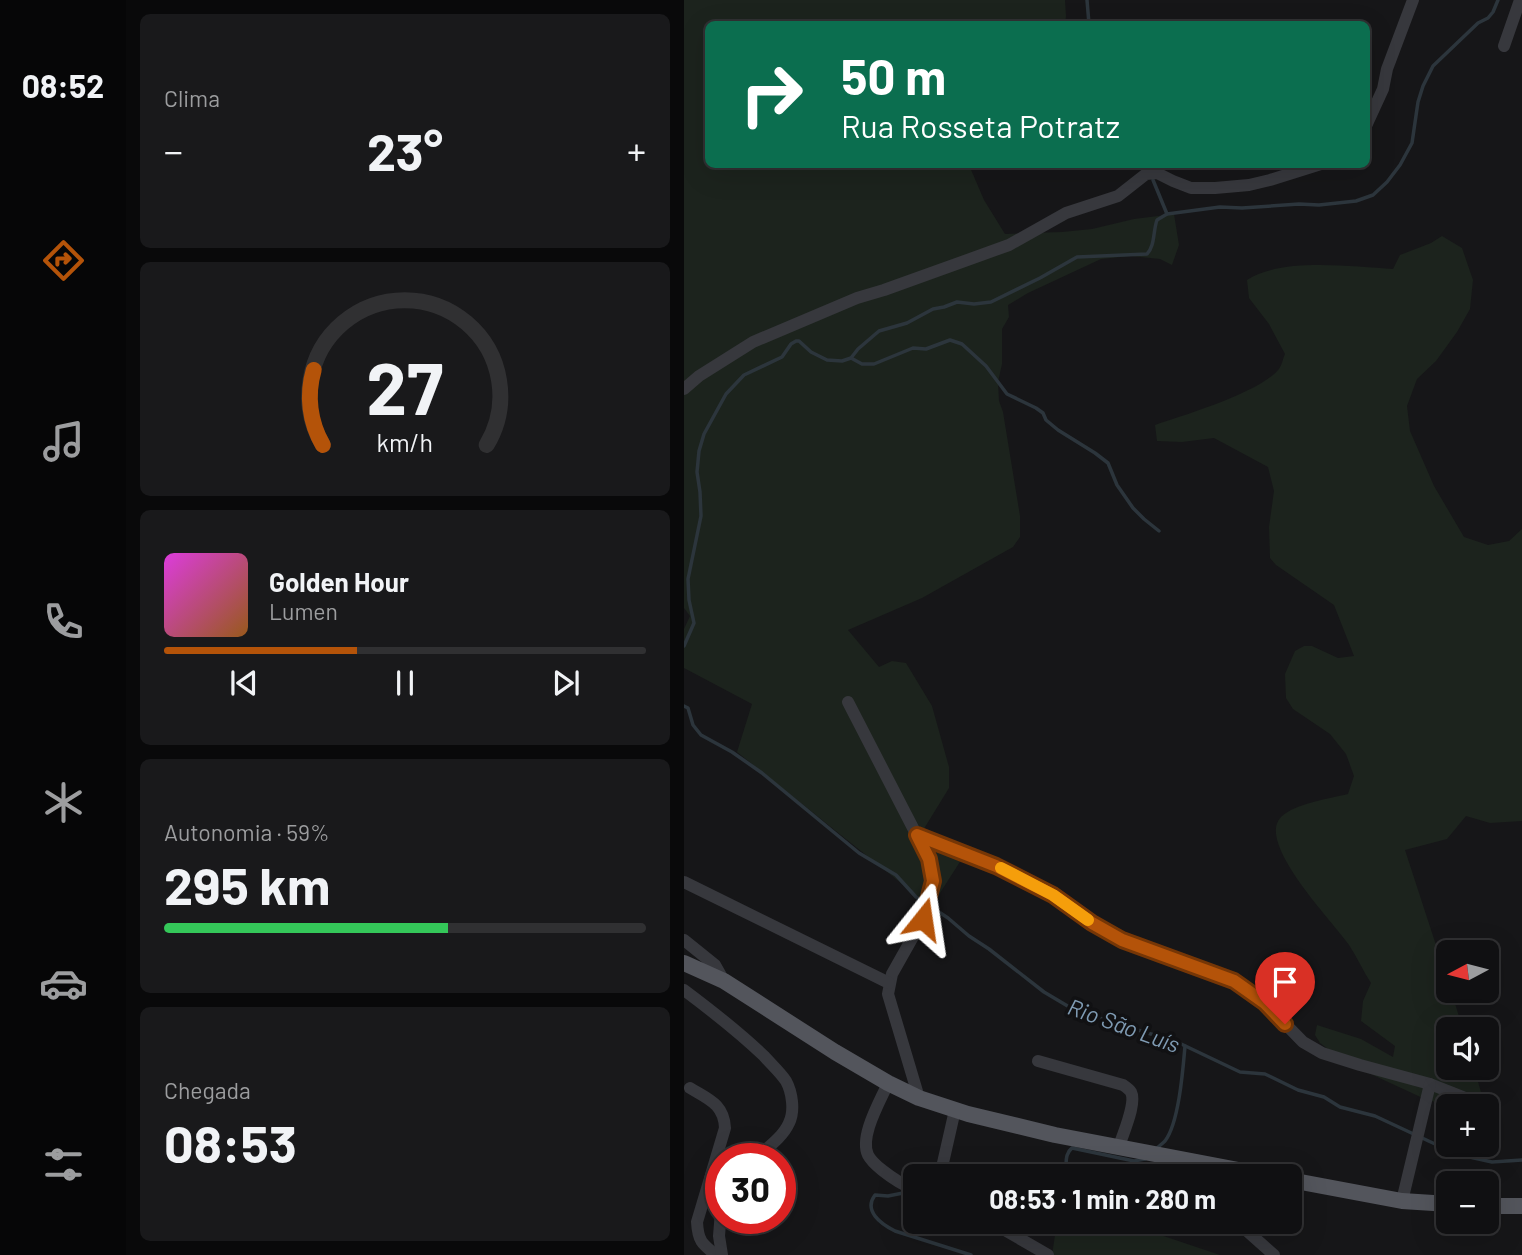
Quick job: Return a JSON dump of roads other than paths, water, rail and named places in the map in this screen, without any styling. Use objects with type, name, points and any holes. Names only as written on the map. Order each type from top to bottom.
[{"type":"main road","points":[[684,963],[724,981],[835,1052],[918,1098],[1055,1135],[1119,1147],[1183,1164]]},
{"type":"main road","points":[[1302,1182],[1402,1201],[1436,1203]]},
{"type":"main road","points":[[1499,1206],[1522,1206]]},
{"type":"street","points":[[1370,120],[1413,0]]},
{"type":"street","points":[[1504,46],[1520,0]]},
{"type":"street","points":[[684,389],[699,376],[753,342],[857,298],[1009,246],[1066,213],[1118,197],[1146,174],[1157,173],[1191,188],[1215,188],[1260,183],[1308,168]]},
{"type":"street","points":[[848,702],[929,859],[933,881],[923,919],[892,974],[888,994],[918,1098]]},
{"type":"street","points":[[917,835],[996,866],[1053,895],[1092,923],[1122,940],[1234,981],[1265,1003],[1303,1042],[1322,1053],[1430,1083],[1456,1094]]},
{"type":"street","points":[[684,882],[889,983]]},
{"type":"street","points":[[684,940],[716,965],[724,981]]},
{"type":"street","points":[[684,990],[745,1037],[786,1081],[792,1105],[789,1125],[773,1143]]},
{"type":"street","points":[[1038,1061],[1123,1085],[1130,1090],[1132,1106],[1119,1147]]},
{"type":"street","points":[[888,1083],[867,1130],[865,1148],[874,1163],[903,1183]]},
{"type":"street","points":[[1402,1201],[1430,1083]]},
{"type":"street","points":[[690,1088],[716,1104],[724,1117],[725,1128],[697,1223],[702,1244],[716,1255]]},
{"type":"street","points":[[943,1164],[955,1110]]},
{"type":"street","points":[[719,1234],[722,1255]]},
{"type":"street","points":[[1012,1234],[1048,1255]]},
{"type":"street","points":[[1250,1234],[1274,1255]]},
{"type":"waterway","points":[[1087,0],[1089,21]]},
{"type":"waterway","points":[[684,646],[694,623],[688,579],[701,516],[697,472],[699,451],[704,434],[726,394],[744,375],[782,357],[796,341],[827,360],[842,361],[851,358],[879,331],[907,323],[933,309],[957,302],[991,302],[1077,257],[1147,254],[1153,243],[1157,220],[1167,214],[1220,207],[1319,205],[1356,201],[1373,195],[1400,165],[1412,143],[1418,102],[1433,66],[1478,23],[1488,18],[1498,0]]},
{"type":"waterway","points":[[1153,180],[1167,214]]},
{"type":"waterway","points":[[851,358],[862,364],[874,364],[913,348],[926,349],[950,340],[962,344],[986,366],[1007,394],[1036,408],[1058,430],[1108,463],[1117,485],[1133,508],[1159,531]]},
{"type":"waterway","name":"Rio São Luís","points":[[684,706],[688,708],[693,725],[701,735],[762,773],[859,853],[896,875],[924,902]]},
{"type":"waterway","name":"Rio São Luís","points":[[930,906],[1044,992],[1076,1011],[1177,1042],[1240,1072],[1265,1074],[1298,1090],[1324,1097],[1340,1107],[1375,1116],[1465,1156],[1492,1162],[1522,1160]]},
{"type":"waterway","points":[[1156,1149],[1165,1141],[1174,1122],[1185,1046]]},
{"type":"waterway","points":[[1066,1164],[1072,1148],[1134,1161],[1145,1159]]},
{"type":"waterway","points":[[903,1193],[875,1195],[871,1206],[872,1212],[884,1225],[903,1234]]},
{"type":"waterway","points":[[904,1234],[971,1255]]}]
